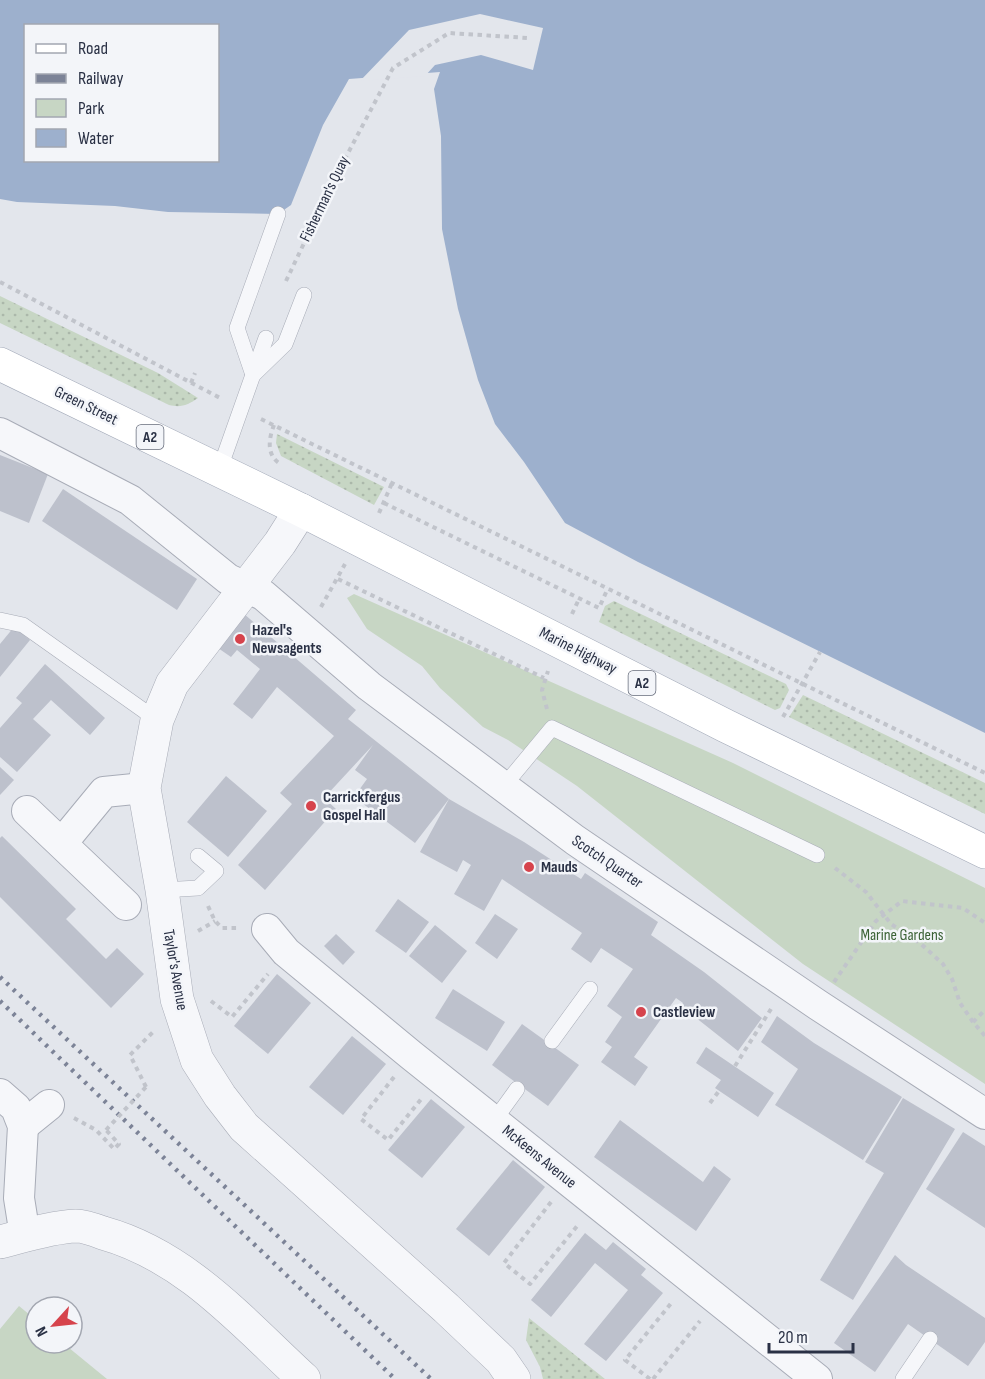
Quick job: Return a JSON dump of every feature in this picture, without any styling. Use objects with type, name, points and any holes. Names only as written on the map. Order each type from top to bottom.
[{"type":"main road","name":"Green Street","points":[[3,372],[301,510]]},
{"type":"main road","name":"Marine Highway","points":[[301,510],[726,726],[985,852]]},
{"type":"street","points":[[0,433],[130,500],[228,579],[247,587]]},
{"type":"street","name":"Taylor's Avenue","points":[[301,510],[280,543],[172,684],[157,720],[144,788],[162,890],[177,999],[197,1060],[220,1096],[244,1127],[454,1316],[501,1360],[514,1379]]},
{"type":"street","name":"Scotch Quarter","points":[[247,587],[263,595],[369,686],[575,840],[818,1005],[985,1114]]},
{"type":"street","points":[[62,843],[104,792],[144,788]]},
{"type":"street","points":[[27,811],[126,905]]},
{"type":"street","name":"McKeens Avenue","points":[[267,929],[286,952],[411,1055],[817,1379]]},
{"type":"street","points":[[0,1094],[16,1108],[23,1126],[18,1198],[12,1239],[78,1226],[120,1238],[168,1260],[203,1285],[304,1379]]},
{"type":"street","points":[[23,1126],[49,1105]]},
{"type":"lane","points":[[252,375],[237,328],[278,214]]},
{"type":"lane","points":[[252,375],[285,344],[304,295]]},
{"type":"lane","points":[[219,471],[266,338]]},
{"type":"lane","points":[[0,620],[23,625],[157,720]]},
{"type":"lane","points":[[503,787],[552,728],[817,855]]},
{"type":"lane","points":[[162,890],[198,888],[216,871],[198,856]]},
{"type":"lane","points":[[552,1041],[590,989]]},
{"type":"lane","points":[[494,1121],[517,1089]]},
{"type":"lane","points":[[903,1379],[930,1339]]},
{"type":"path","name":"Fisherman's Quay","points":[[284,288],[291,268],[338,172],[393,68],[449,33],[528,39]]},
{"type":"path","points":[[0,282],[240,409],[985,773]]},
{"type":"path","points":[[191,383],[195,373]]},
{"type":"path","points":[[379,513],[393,483]]},
{"type":"path","points":[[384,503],[598,608],[608,588]]},
{"type":"path","points":[[307,632],[338,579],[357,539]]},
{"type":"path","points":[[338,579],[544,678]]},
{"type":"path","points":[[572,614],[579,599]]},
{"type":"path","points":[[783,717],[820,652]]},
{"type":"path","points":[[550,667],[544,678],[542,690],[552,728]]},
{"type":"path","points":[[817,855],[866,892],[891,924],[921,944],[943,964],[952,979],[960,1003],[985,1036]]},
{"type":"path","points":[[198,888],[215,921],[222,928],[267,929]]},
{"type":"path","points":[[818,1005],[876,921],[902,901],[963,908],[984,920]]},
{"type":"path","points":[[177,999],[203,994],[232,1017],[286,952]]},
{"type":"path","points":[[735,1066],[787,984]]},
{"type":"path","points":[[973,1022],[985,1010]]},
{"type":"path","points":[[49,1105],[96,1130],[114,1149],[119,1144],[106,1130],[146,1087],[130,1054]]},
{"type":"path","points":[[411,1055],[361,1119],[388,1140],[439,1077]]},
{"type":"path","points":[[710,1103],[719,1091]]},
{"type":"path","points":[[568,1180],[504,1263],[530,1284],[596,1203]]},
{"type":"path","points":[[690,1279],[625,1360],[652,1379],[717,1300]]},
{"type":"green space","points":[[0,296],[158,373],[198,398],[184,405],[169,405],[0,323]]},
{"type":"green space","points":[[277,434],[384,487],[374,505],[281,456],[276,443]]},
{"type":"green space","name":"Marine Gardens","points":[[354,594],[733,763],[985,888],[985,1084],[803,964],[577,786],[508,740],[483,727],[440,688],[422,666],[367,629],[347,598]]},
{"type":"green space","points":[[614,601],[786,684],[789,690],[780,708],[775,710],[599,622],[605,606]]},
{"type":"green space","points":[[803,695],[985,783],[985,814],[789,717]]},
{"type":"green space","points":[[19,1306],[24,1310],[24,1355],[78,1355],[107,1379],[0,1379],[0,1329]]},
{"type":"green space","points":[[529,1318],[605,1379],[543,1379],[540,1367],[526,1340]]},
{"type":"water","points":[[0,0],[985,0],[985,733],[638,562],[565,523],[495,424],[478,380],[458,309],[442,229],[441,136],[434,89],[440,72],[349,79],[323,125],[291,205],[278,214],[168,212],[115,206],[17,202],[0,199]]},
{"type":"pier","points":[[480,14],[543,28],[533,70],[481,55],[435,65],[425,76],[360,81],[409,30]]},
{"type":"building","points":[[0,455],[48,474],[29,523],[0,511]]},
{"type":"building","points":[[63,489],[197,579],[177,610],[42,521]]},
{"type":"building","points":[[243,613],[356,710],[348,719],[449,799],[415,843],[354,797],[367,779],[355,770],[373,745],[324,798],[336,809],[265,890],[238,865],[292,804],[280,793],[334,736],[277,687],[252,719],[233,704],[260,669],[237,650],[231,657],[218,648]]},
{"type":"building","points":[[14,627],[30,640],[0,677],[0,644]]},
{"type":"building","points":[[45,664],[105,718],[90,735],[51,700],[33,719],[51,735],[17,772],[0,757],[0,728],[22,703],[16,698]]},
{"type":"building","points":[[0,767],[14,780],[0,795]]},
{"type":"building","points":[[226,776],[267,811],[228,857],[187,822]]},
{"type":"building","points":[[449,799],[524,842],[581,879],[585,873],[658,922],[651,935],[704,972],[762,1018],[738,1051],[681,1006],[683,1003],[676,998],[634,1057],[648,1067],[635,1086],[601,1062],[612,1047],[605,1042],[622,1017],[607,1006],[633,969],[601,948],[591,963],[571,949],[582,933],[502,879],[484,911],[454,894],[471,865],[463,860],[457,872],[420,852]]},
{"type":"building","points":[[2,836],[76,909],[66,919],[106,959],[117,948],[144,974],[111,1008],[0,897],[0,838]]},
{"type":"building","points":[[398,899],[429,922],[406,953],[375,931]]},
{"type":"building","points":[[495,914],[518,929],[497,959],[475,943]]},
{"type":"building","points":[[435,925],[467,951],[442,983],[409,956]]},
{"type":"building","points":[[336,934],[355,952],[343,965],[324,946]]},
{"type":"building","points":[[277,974],[311,1003],[268,1054],[234,1026]]},
{"type":"building","points":[[453,989],[505,1022],[487,1051],[435,1018]]},
{"type":"building","points":[[777,1016],[814,1043],[902,1097],[863,1160],[775,1105],[798,1069],[761,1042]]},
{"type":"building","points":[[522,1024],[579,1065],[548,1106],[492,1065]]},
{"type":"building","points":[[352,1036],[386,1064],[343,1115],[309,1087]]},
{"type":"building","points":[[706,1047],[774,1093],[758,1117],[715,1088],[721,1080],[696,1063]]},
{"type":"building","points":[[903,1098],[955,1129],[853,1300],[820,1280],[884,1173],[865,1162]]},
{"type":"building","points":[[431,1099],[465,1127],[422,1178],[388,1150]]},
{"type":"building","points":[[620,1120],[703,1182],[714,1166],[731,1179],[696,1231],[594,1157]]},
{"type":"building","points":[[963,1132],[985,1146],[985,1228],[926,1189]]},
{"type":"building","points":[[513,1160],[545,1187],[489,1256],[456,1229]]},
{"type":"building","points":[[585,1233],[606,1250],[613,1242],[646,1269],[641,1275],[663,1293],[606,1361],[584,1344],[628,1290],[595,1263],[551,1317],[531,1300]]},
{"type":"building","points":[[895,1255],[906,1265],[985,1318],[985,1342],[968,1366],[908,1324],[875,1372],[834,1343]]},
{"type":"railway","points":[[0,977],[431,1379]]},
{"type":"railway","points":[[0,1001],[395,1379]]},
{"type":"place","name":"Hazel's Newsagents","points":[[240,639]]},
{"type":"place","name":"Carrickfergus Gospel Hall","points":[[311,806]]},
{"type":"place","name":"Mauds","points":[[529,867]]},
{"type":"place","name":"Castleview","points":[[641,1012]]}]
